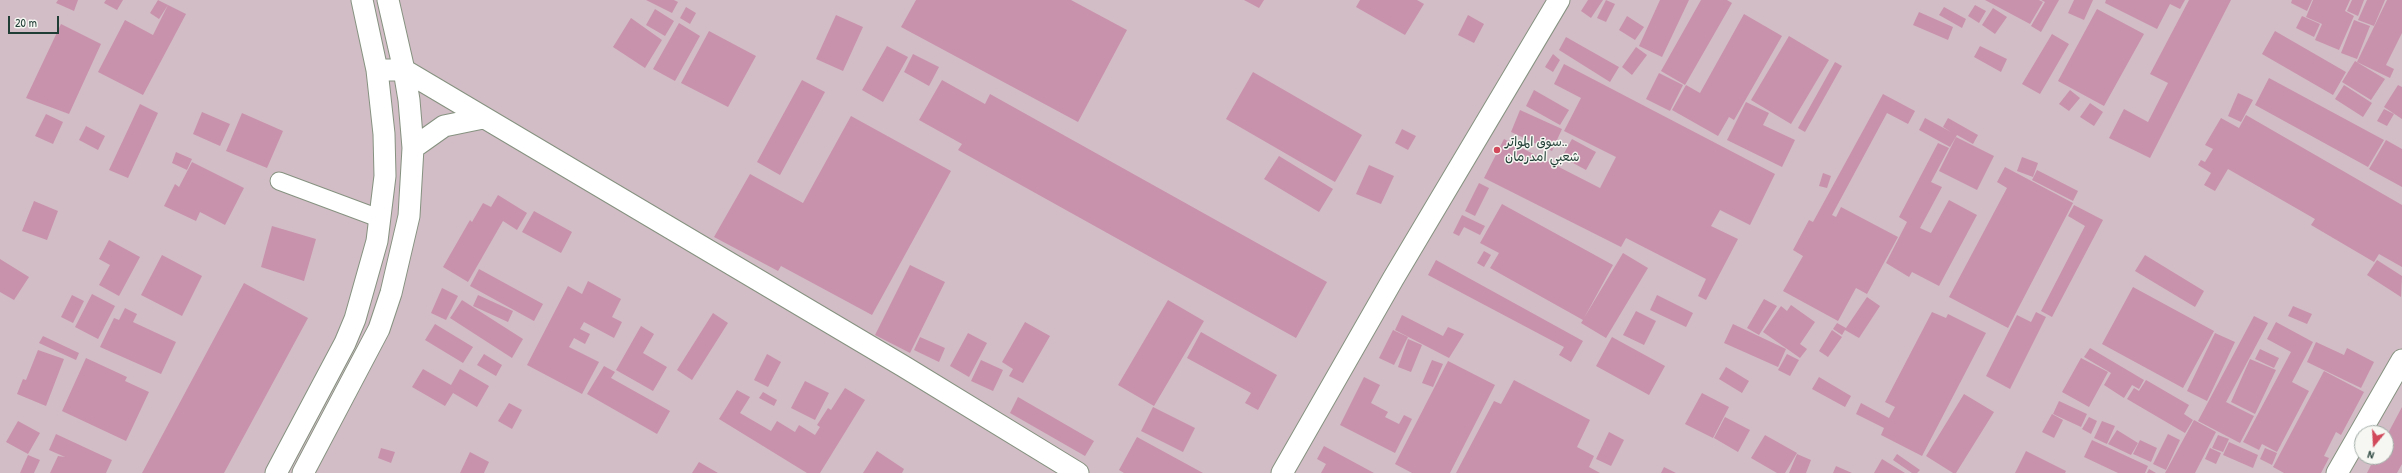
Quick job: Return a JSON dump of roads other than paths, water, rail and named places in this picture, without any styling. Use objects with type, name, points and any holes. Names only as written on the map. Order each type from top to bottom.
[{"type":"street","points":[[276,473],[345,343],[368,276],[381,219],[385,176],[384,134],[377,70],[362,0]]},
{"type":"street","points":[[304,473],[367,356],[391,293],[409,216],[413,148],[404,70],[388,0]]},
{"type":"street","points":[[1282,473],[1393,279],[1559,0]]},
{"type":"street","points":[[377,70],[404,70],[903,366],[1078,473]]},
{"type":"street","points":[[413,148],[444,126],[483,118]]},
{"type":"street","points":[[279,181],[381,219]]},
{"type":"street","points":[[2337,473],[2402,360]]},
{"type":"place","name":"سوق المواتر.. شعبي امدرمان","points":[[1497,150]]}]
